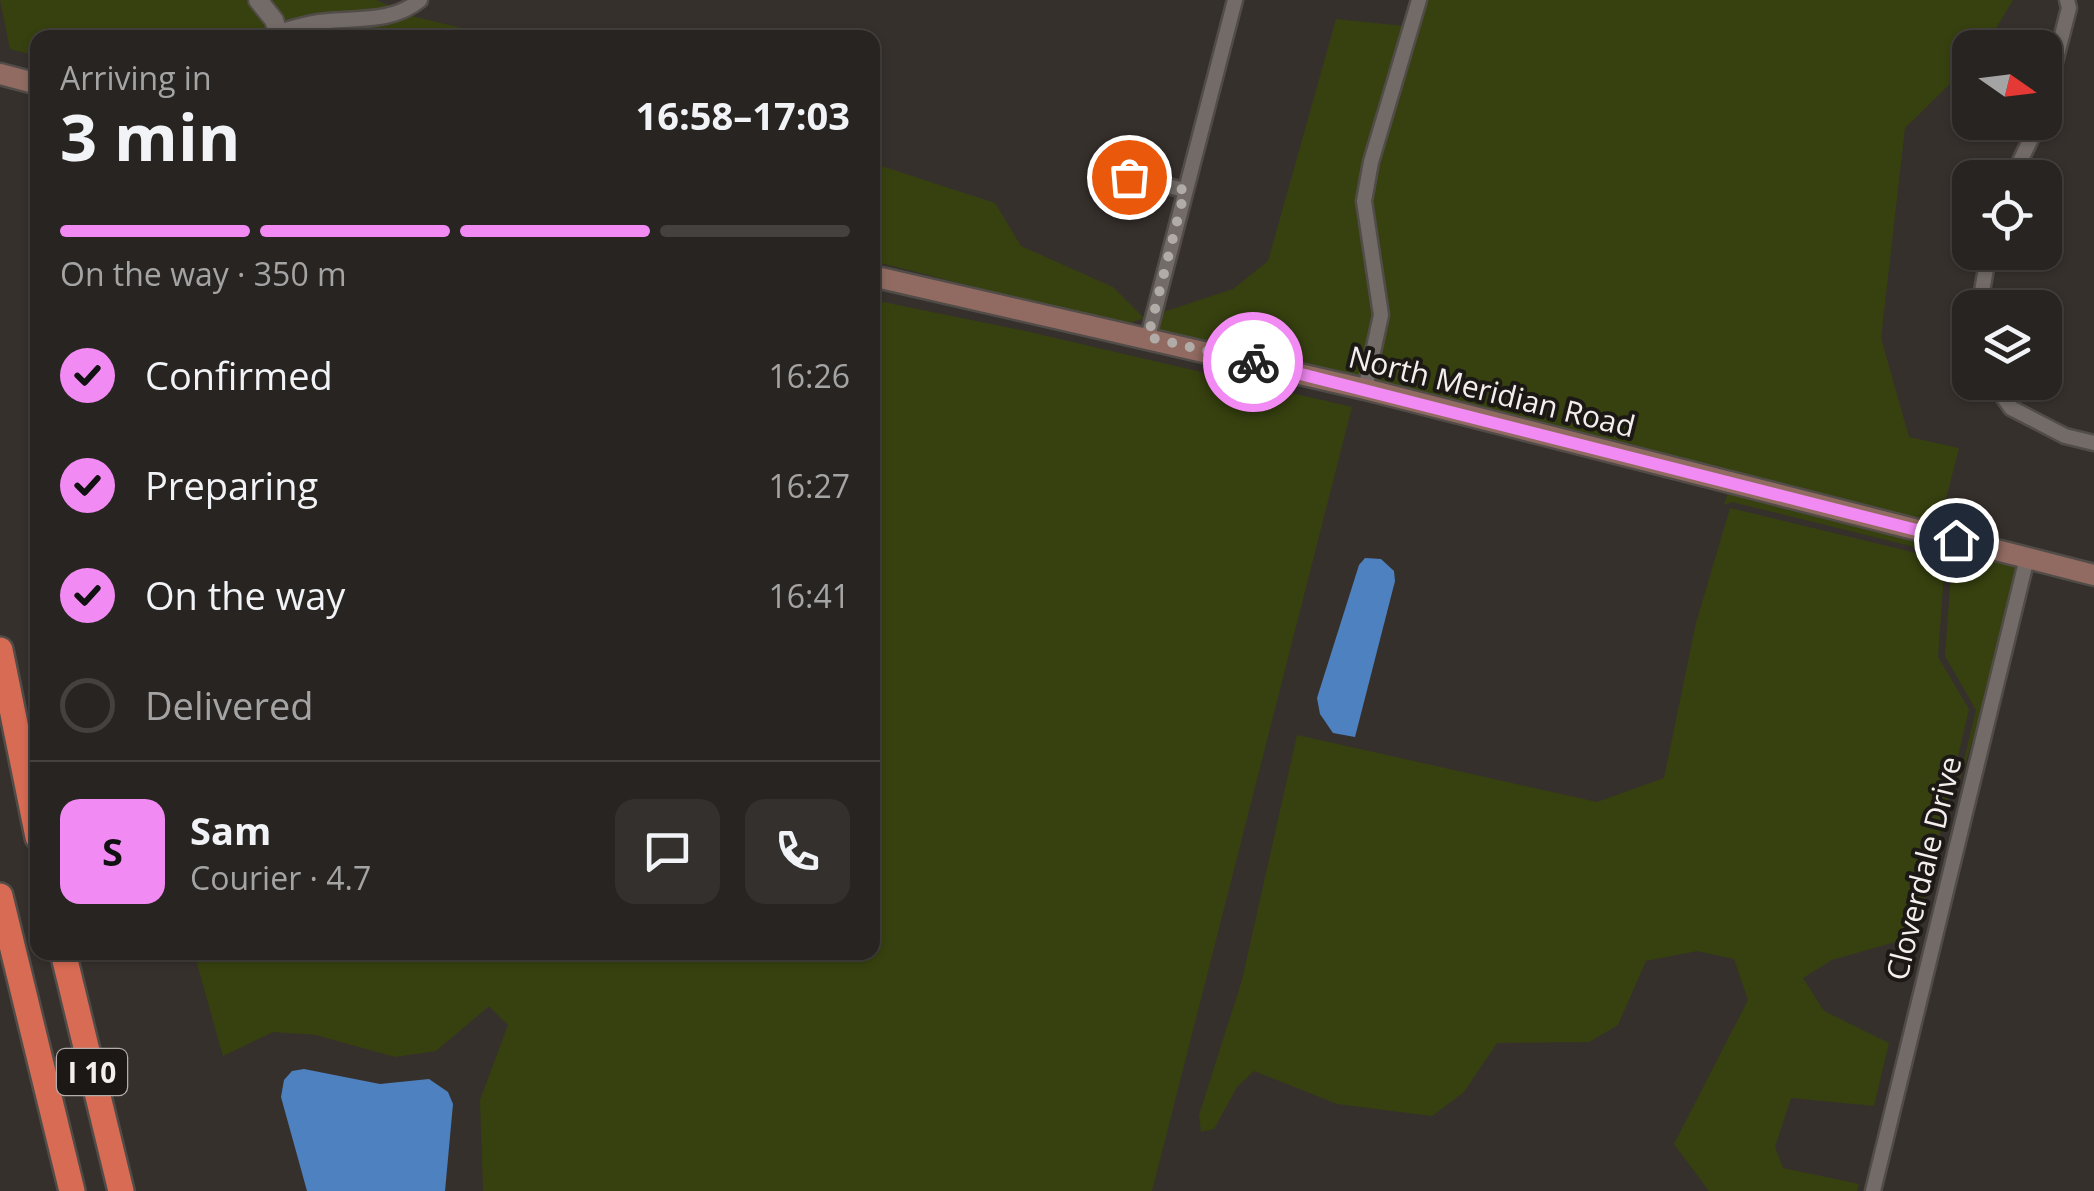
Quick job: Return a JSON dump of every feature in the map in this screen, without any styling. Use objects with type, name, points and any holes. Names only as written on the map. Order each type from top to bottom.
[{"type":"highway","points":[[0,650],[30,798]]},
{"type":"highway","name":"I 10","points":[[0,896],[72,1191]]},
{"type":"highway","name":"I 10","points":[[65,960],[121,1191]]},
{"type":"main road","points":[[0,74],[30,82]]},
{"type":"main road","name":"North Meridian Road","points":[[880,278],[1365,389],[2094,574]]},
{"type":"street","points":[[258,0],[278,30]]},
{"type":"street","points":[[294,30],[316,22],[380,18],[411,8],[420,0]]},
{"type":"street","points":[[1148,337],[1234,0]]},
{"type":"street","points":[[1365,389],[1381,315],[1364,201],[1370,162],[1419,0]]},
{"type":"street","points":[[2062,35],[2069,8],[2067,0]]},
{"type":"street","points":[[1101,171],[1185,190]]},
{"type":"street","points":[[2005,400],[2011,408],[2065,436],[2094,443]]},
{"type":"street","name":"Cloverdale Drive","points":[[1873,1191],[2027,558]]},
{"type":"green space","points":[[0,0],[246,0],[270,30],[30,30],[30,54],[10,49]]},
{"type":"green space","points":[[268,0],[376,0],[392,7],[314,15],[284,23]]},
{"type":"green space","points":[[1427,0],[2013,0],[1995,30],[1952,30],[1952,82],[1905,128],[1881,338],[1909,437],[1959,448],[1946,499],[1994,542],[1374,384],[1390,310],[1372,201],[1378,164]]},
{"type":"green space","points":[[411,16],[470,30],[334,30]]},
{"type":"green space","points":[[1336,19],[1403,26],[1363,160],[1356,201],[1373,315],[1359,380],[1157,332],[1163,312],[1233,289],[1268,261]]},
{"type":"green space","points":[[880,166],[995,203],[1021,246],[1113,287],[1144,318],[1124,325],[880,263]]},
{"type":"green space","points":[[880,301],[1352,407],[1152,1191],[483,1191],[480,1100],[508,1025],[489,1006],[436,1051],[395,1057],[316,1035],[273,1032],[223,1056],[196,960],[880,960]]},
{"type":"green space","points":[[1729,489],[2017,563],[1978,724],[1957,789],[1976,710],[1945,656],[1952,561],[1947,555],[1732,502],[1724,505]]},
{"type":"green space","points":[[1730,508],[1945,560],[1938,657],[1969,709],[1916,936],[1832,960],[1803,978],[1824,1011],[1889,1043],[1874,1106],[1791,1098],[1775,1147],[1783,1168],[1859,1184],[1857,1191],[1709,1191],[1674,1144],[1748,1000],[1734,959],[1697,951],[1646,961],[1618,1025],[1589,1042],[1497,1043],[1464,1092],[1432,1116],[1337,1104],[1254,1071],[1237,1087],[1214,1129],[1201,1132],[1199,1115],[1242,980],[1297,735],[1597,802],[1664,778],[1696,623]]},
{"type":"water","points":[[1365,558],[1381,559],[1394,571],[1395,581],[1355,737],[1333,733],[1320,714],[1317,698],[1359,565]]},
{"type":"water","points":[[304,1069],[380,1084],[429,1079],[448,1092],[453,1104],[445,1191],[307,1191],[281,1097],[284,1080],[292,1071]]},
{"type":"way so far","points":[[1129,177],[1185,190],[1148,337],[1253,362]]},
{"type":"route","points":[[1253,362],[1956,540]]}]
